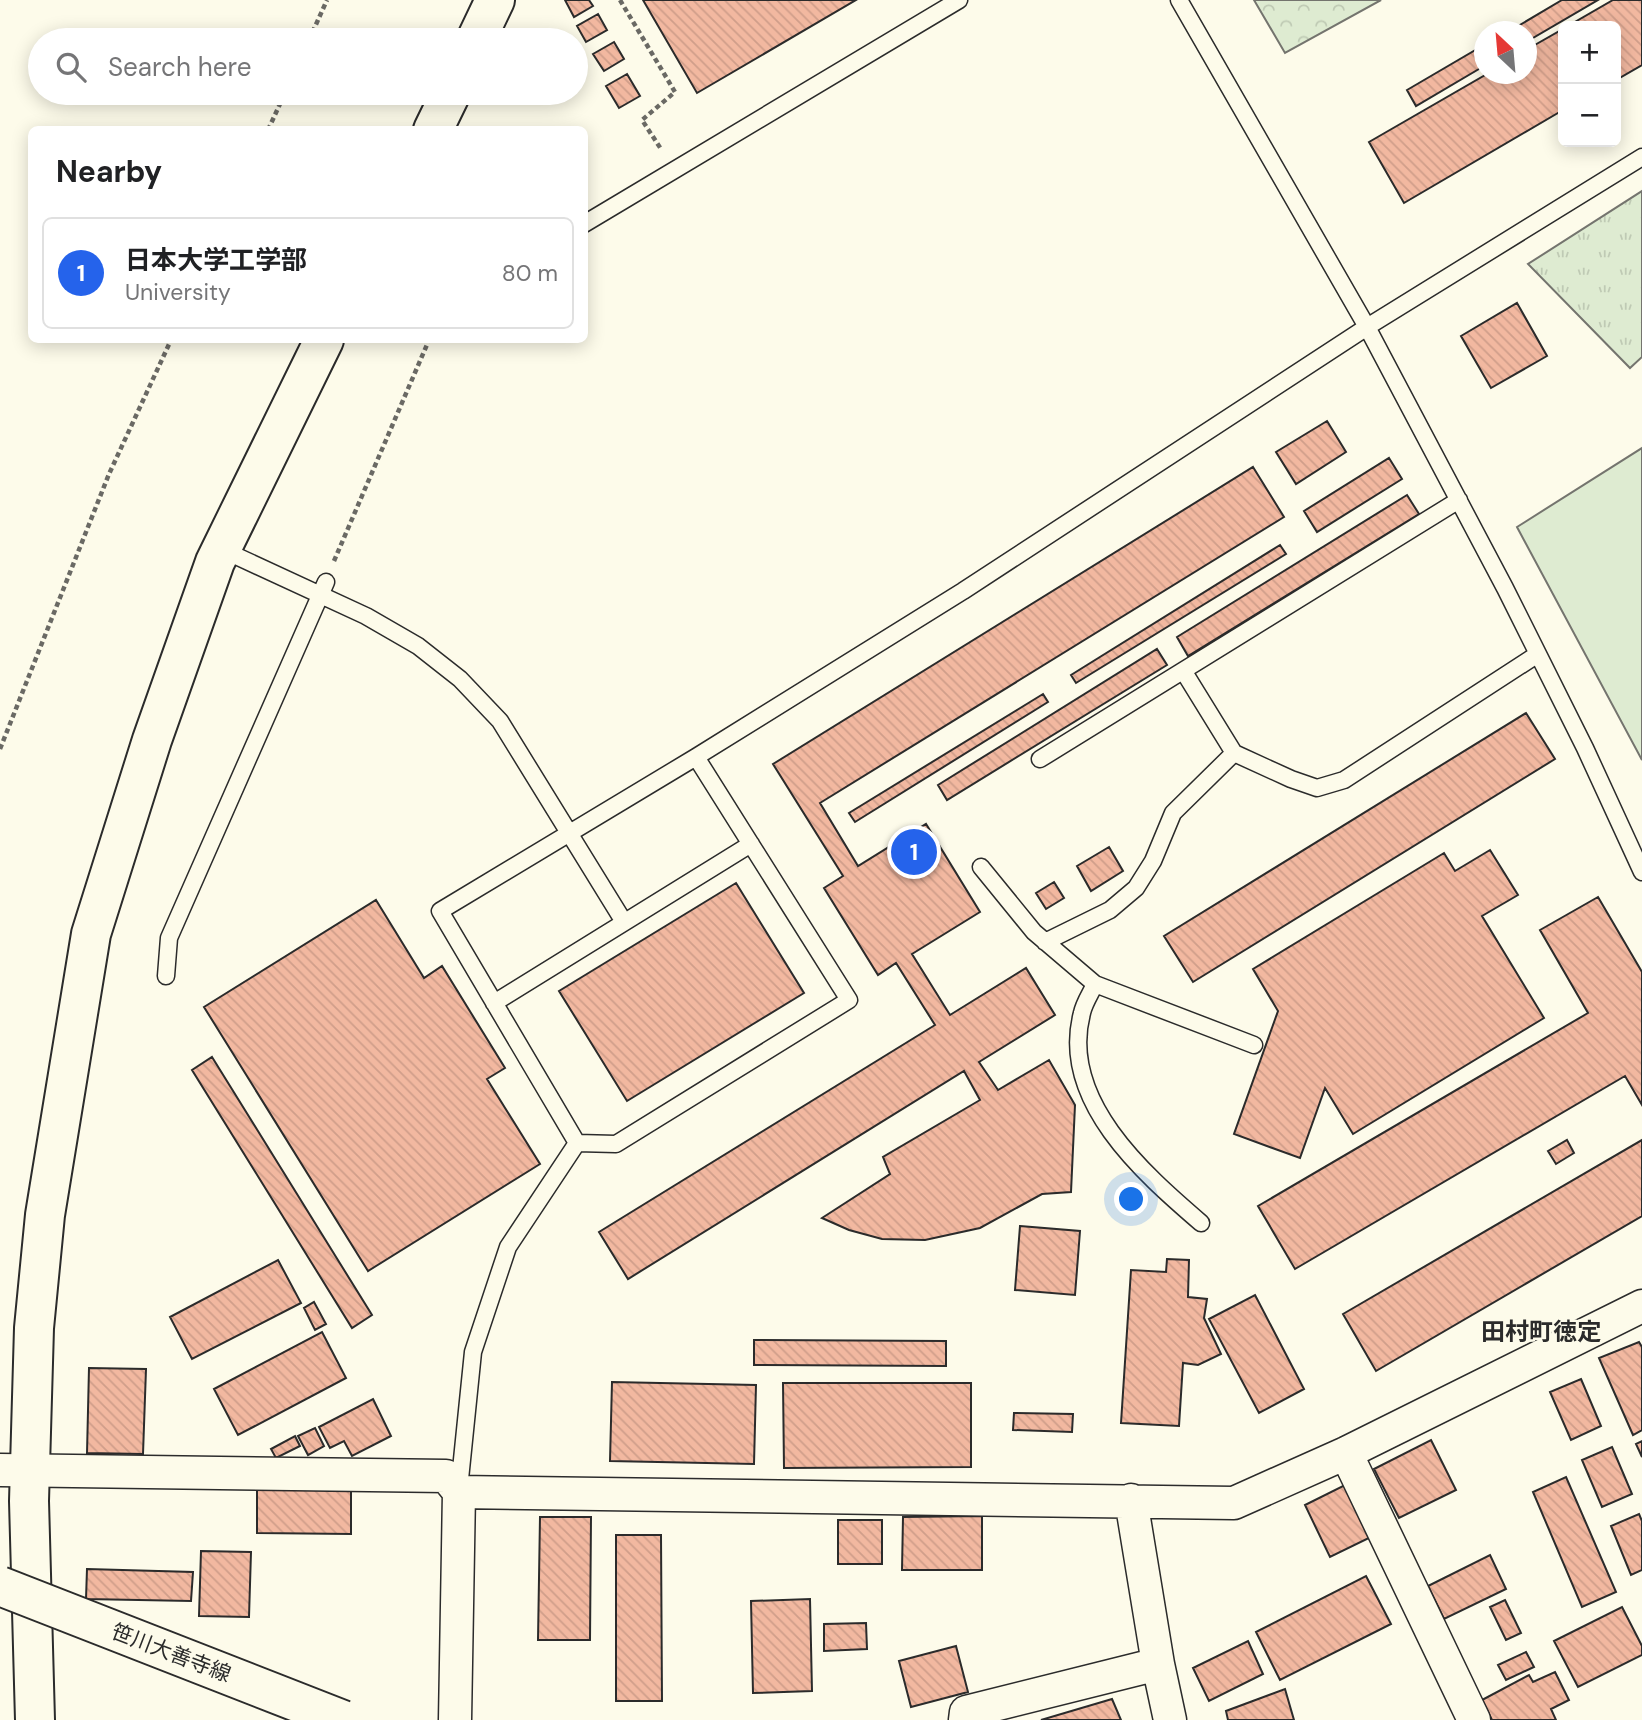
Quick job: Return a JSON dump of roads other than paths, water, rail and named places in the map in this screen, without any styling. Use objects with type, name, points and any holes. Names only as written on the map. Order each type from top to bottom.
[{"type":"street","points":[[482,28],[495,0]]},
{"type":"street","points":[[435,126],[445,105]]},
{"type":"street","points":[[35,1720],[15,1470],[34,1328],[45,1215],[91,934],[152,740],[221,549],[323,343]]},
{"type":"street","points":[[459,1492],[1234,1503],[1346,1453],[1642,1306]]},
{"type":"street","points":[[1346,1453],[1474,1720]]},
{"type":"street","points":[[15,1470],[446,1475],[459,1492],[455,1720]]},
{"type":"street","points":[[1131,1500],[1170,1720]]},
{"type":"street","name":"笹川大善寺線","points":[[0,1586],[343,1720]]},
{"type":"street","points":[[965,1720],[967,1713],[1158,1664]]},
{"type":"lane","points":[[588,221],[960,0]]},
{"type":"lane","points":[[1179,0],[1367,327],[1459,500],[1585,748],[1642,872]]},
{"type":"lane","points":[[577,1143],[440,912],[963,592],[1367,327],[1642,157]]},
{"type":"lane","points":[[1040,759],[1459,500]]},
{"type":"lane","points":[[221,549],[323,588],[418,646],[460,679],[500,721],[624,922]]},
{"type":"lane","points":[[166,976],[169,938],[323,588]]},
{"type":"lane","points":[[1184,672],[1234,753],[1317,788],[1344,780],[1538,654]]},
{"type":"lane","points":[[1045,942],[1110,910],[1136,888],[1153,861],[1173,813],[1234,753]]},
{"type":"lane","points":[[577,1143],[616,1144],[849,1000],[696,757]]},
{"type":"lane","points":[[494,1003],[751,844]]},
{"type":"lane","points":[[981,867],[1034,932],[1095,984],[1254,1045]]},
{"type":"lane","points":[[1095,984],[1082,1013],[1079,1046],[1081,1076],[1110,1132],[1157,1185],[1201,1223]]},
{"type":"lane","points":[[459,1492],[473,1352],[508,1247],[577,1143]]},
{"type":"place","name":"日本大学工学部","points":[[914,852]]},
{"type":"district","name":"田村町徳定","points":[[1541,1331]]}]
